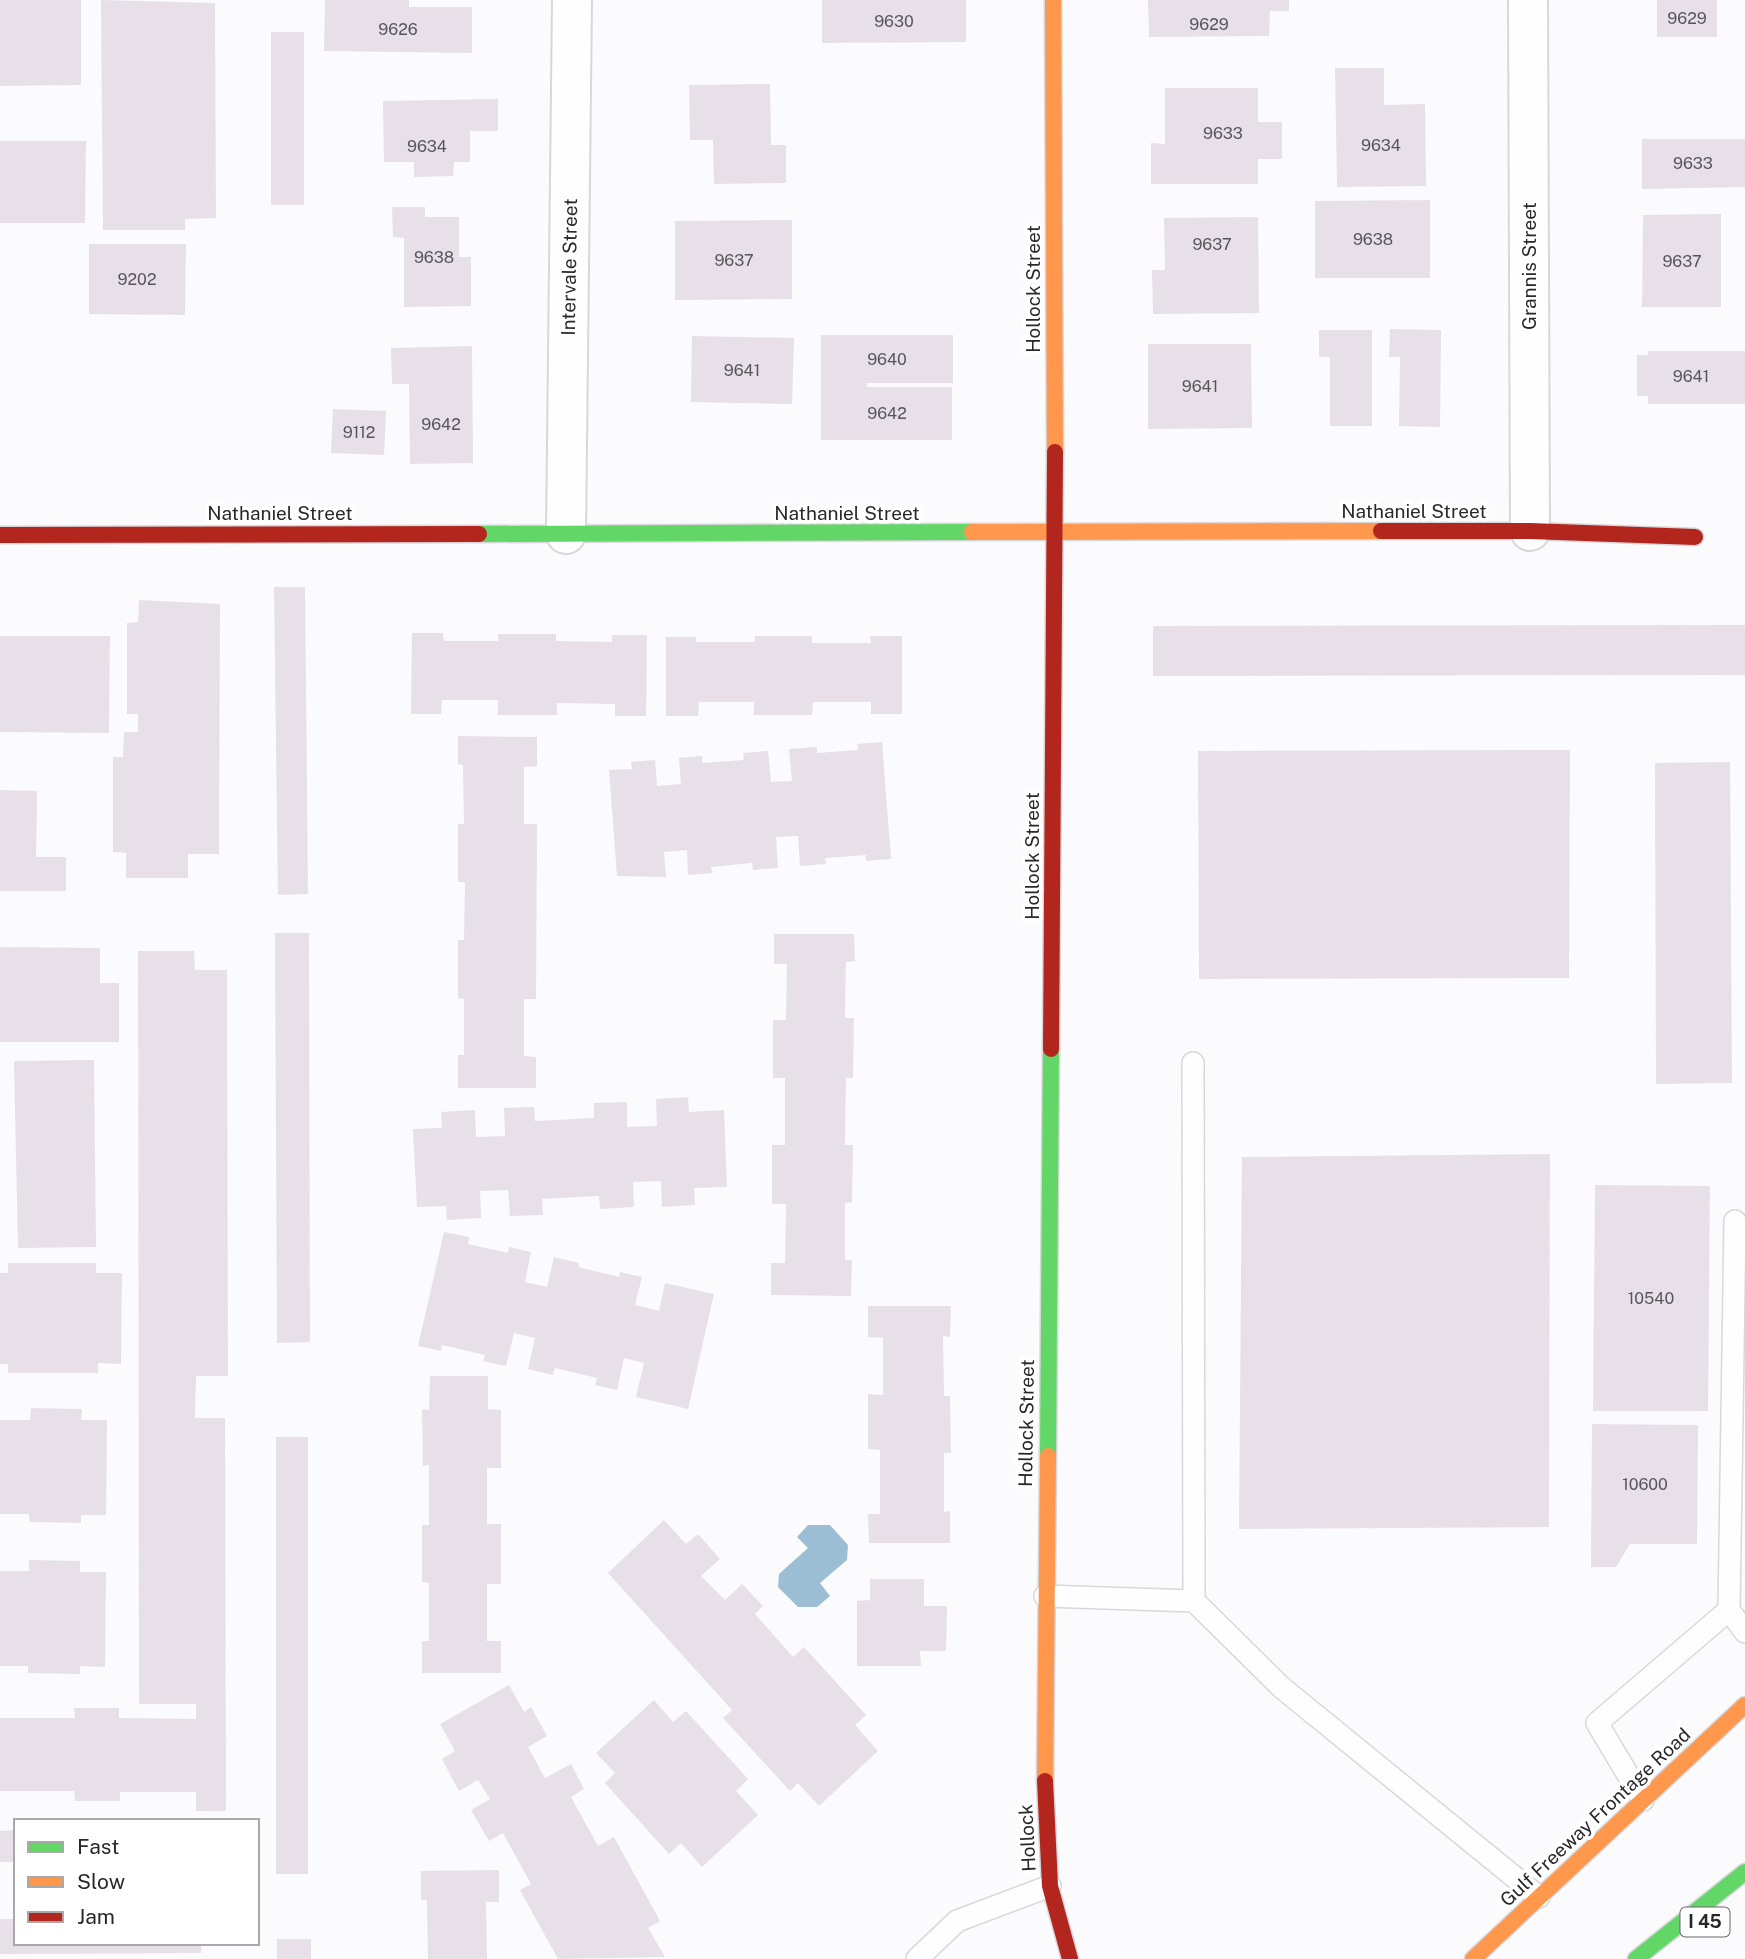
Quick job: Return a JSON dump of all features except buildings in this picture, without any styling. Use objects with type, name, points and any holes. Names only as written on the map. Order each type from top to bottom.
[{"type":"main road","name":"Hollock Street","points":[[1045,1712],[1055,533],[1053,0]]},
{"type":"main road","name":"Nathaniel Street","points":[[0,535],[1530,531],[1695,537]]},
{"type":"main road","name":"Gulf Freeway Frontage Road","points":[[1473,1959],[1745,1705]]},
{"type":"main road","name":"Hollock","points":[[1045,1712],[1045,1810],[1051,1886],[1070,1959]]},
{"type":"main road","points":[[1636,1959],[1745,1872]]},
{"type":"main road","name":"I 45","points":[[1675,1950],[1745,1884]]},
{"type":"street","name":"Intervale Street","points":[[566,534],[572,0]]},
{"type":"street","name":"Grannis Street","points":[[1528,0],[1530,531]]},
{"type":"lane","points":[[1193,1063],[1194,1601]]},
{"type":"lane","points":[[1735,1221],[1729,1610],[1745,1632]]},
{"type":"lane","points":[[1045,1596],[1194,1601],[1281,1687],[1539,1897]]},
{"type":"lane","points":[[1643,1800],[1597,1723],[1729,1610]]},
{"type":"lane","points":[[917,1959],[957,1921],[1051,1886]]},
{"type":"water","points":[[808,1525],[830,1525],[848,1545],[847,1560],[820,1583],[830,1596],[817,1607],[798,1607],[778,1587],[779,1574],[808,1548],[797,1537]]},
{"type":"traffic: fast","points":[[479,534],[972,532]]},
{"type":"traffic: fast","points":[[1048,1456],[1051,1049]]},
{"type":"traffic: fast","points":[[1636,1959],[1745,1872]]},
{"type":"traffic: slow","points":[[1053,0],[1055,452]]},
{"type":"traffic: slow","points":[[972,532],[1381,531]]},
{"type":"traffic: slow","points":[[1045,1781],[1048,1456]]},
{"type":"traffic: slow","points":[[1473,1959],[1745,1705]]},
{"type":"traffic: jam","points":[[1051,1049],[1055,452]]},
{"type":"traffic: jam","points":[[1381,531],[1530,531],[1695,537]]},
{"type":"traffic: jam","points":[[0,535],[479,534]]},
{"type":"traffic: jam","points":[[1045,1781],[1050,1886],[1070,1959]]}]
